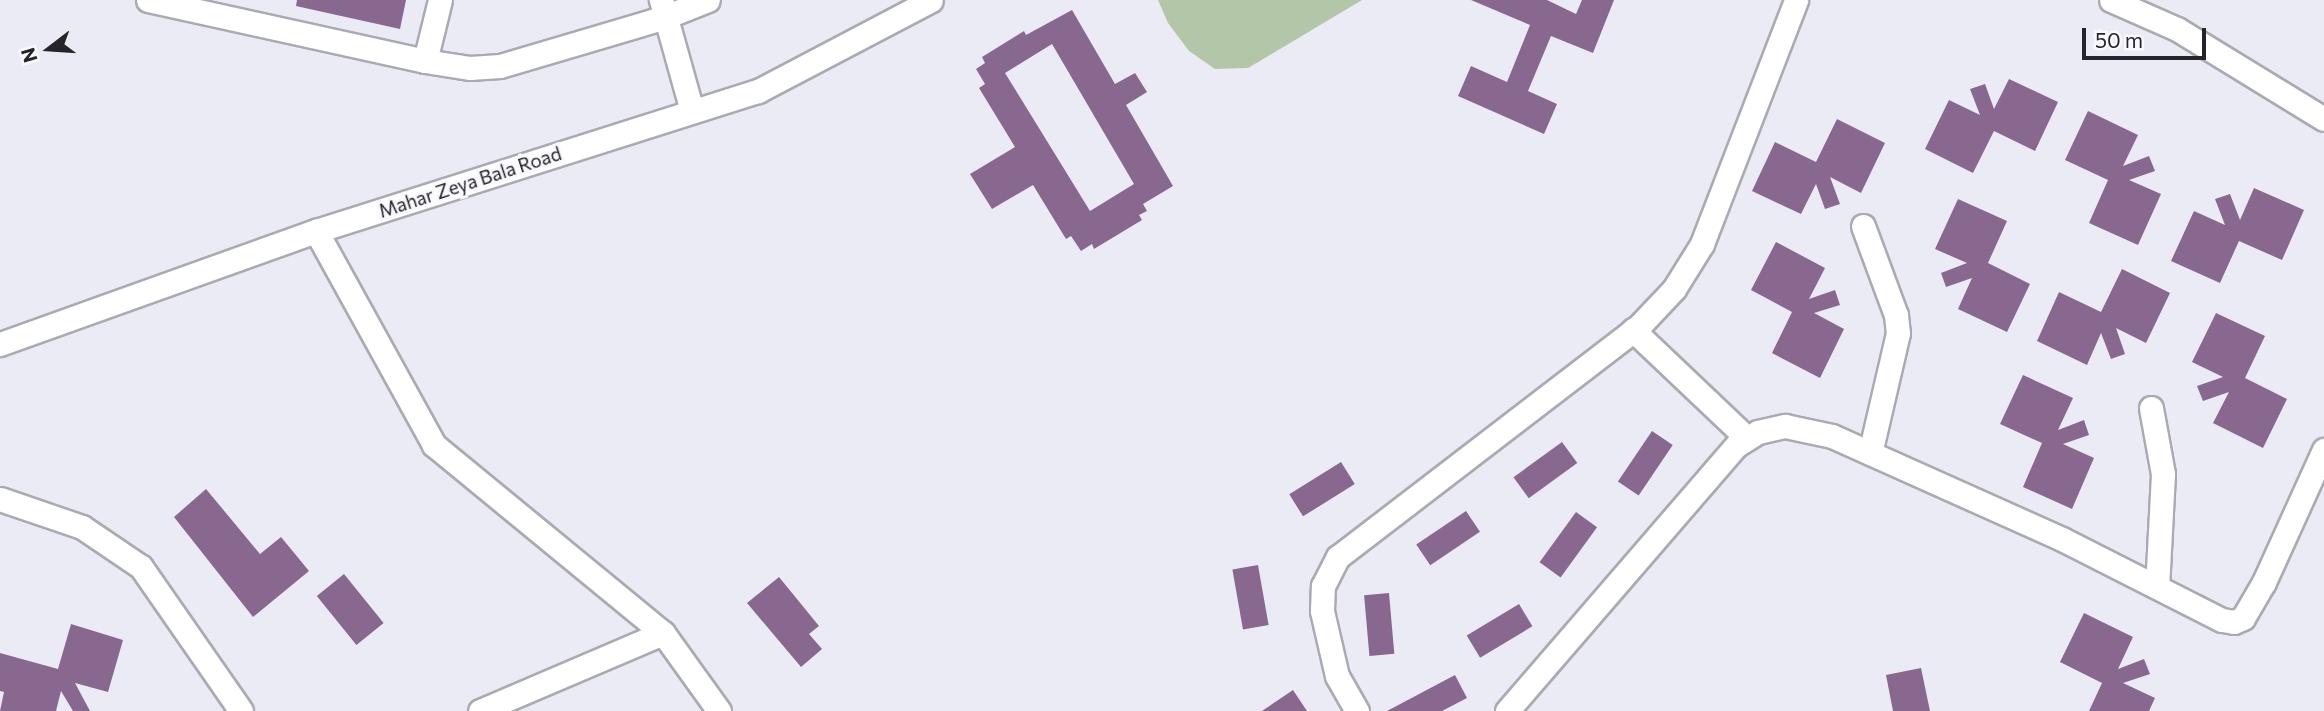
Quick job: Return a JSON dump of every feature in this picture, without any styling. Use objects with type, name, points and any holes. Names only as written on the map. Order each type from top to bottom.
[{"type":"street","points":[[148,0],[425,61],[470,68],[500,66],[663,9],[708,0]]},
{"type":"street","points":[[425,61],[440,0]]},
{"type":"street","name":"Mahar Zeya Bala Road","points":[[0,344],[316,231],[758,91],[931,0]]},
{"type":"street","points":[[1357,711],[1337,676],[1322,611],[1323,586],[1338,557],[1633,330],[1674,289],[1702,244],[1796,0]]},
{"type":"street","points":[[2112,0],[2177,29],[2324,119]]},
{"type":"street","points":[[663,9],[692,111]]},
{"type":"street","points":[[1863,226],[1896,314],[1898,333],[1870,453]]},
{"type":"street","points":[[316,231],[434,445],[663,633],[719,711]]},
{"type":"street","points":[[1633,330],[1748,438]]},
{"type":"street","points":[[2151,408],[2163,474],[2157,587]]},
{"type":"street","points":[[1507,711],[1737,445],[1758,432],[1784,426],[1832,436],[2062,539],[2222,620],[2234,622],[2244,618],[2264,582],[2324,450]]},
{"type":"street","points":[[0,499],[82,527],[141,567],[241,711]]},
{"type":"street","points":[[480,711],[663,633]]},
{"type":"green space","points":[[1158,0],[1362,0],[1248,68],[1215,69],[1189,51],[1168,23]]},
{"type":"building","points":[[297,0],[406,0],[400,29],[296,6]]},
{"type":"building","points":[[1471,0],[1547,0],[1576,14],[1582,0],[1614,0],[1593,53],[1551,36],[1528,91],[1557,104],[1544,134],[1458,96],[1471,66],[1507,82],[1530,25]]},
{"type":"building","points":[[1072,10],[1115,84],[1135,73],[1147,92],[1126,105],[1173,186],[1143,204],[1147,211],[1139,215],[1142,220],[1094,249],[1092,244],[1081,251],[1071,236],[1066,239],[1033,185],[992,209],[970,174],[1015,147],[979,88],[985,84],[976,69],[985,63],[982,57],[1024,31],[1026,35]],"holes":[[[1052,44],[1134,184],[1090,211],[1005,73]]]},
{"type":"building","points":[[2009,79],[2058,102],[2035,151],[1994,131],[1973,173],[1925,149],[1949,100],[1980,115],[1970,89],[1985,84],[1994,109]]},
{"type":"building","points":[[2088,111],[2138,135],[2123,166],[2149,156],[2155,171],[2129,180],[2161,194],[2138,245],[2089,223],[2108,180],[2065,160]]},
{"type":"building","points":[[1837,119],[1885,143],[1861,193],[1830,177],[1840,204],[1825,209],[1816,184],[1801,214],[1752,191],[1775,142],[1816,162]]},
{"type":"building","points":[[2254,188],[2304,210],[2282,260],[2239,241],[2220,283],[2171,261],[2194,211],[2225,225],[2215,199],[2230,194],[2240,220]]},
{"type":"building","points":[[1958,199],[2007,221],[1988,263],[2030,284],[2007,332],[1958,309],[1972,278],[1946,287],[1941,273],[1967,263],[1935,249]]},
{"type":"building","points":[[1776,242],[1825,268],[1809,299],[1835,290],[1840,305],[1814,313],[1844,329],[1820,378],[1772,353],[1792,312],[1751,290]]},
{"type":"building","points":[[2122,269],[2170,293],[2146,343],[2116,328],[2125,354],[2111,359],[2101,333],[2087,365],[2037,341],[2059,292],[2101,312]]},
{"type":"building","points":[[2216,313],[2265,336],[2245,378],[2287,399],[2263,448],[2213,423],[2229,392],[2203,401],[2197,386],[2223,377],[2192,362]]},
{"type":"building","points":[[2023,375],[2073,398],[2058,430],[2084,420],[2089,435],[2063,444],[2094,458],[2072,509],[2023,487],[2042,443],[2000,424]]},
{"type":"building","points":[[1652,431],[1673,445],[1639,496],[1618,482]]},
{"type":"building","points":[[1562,442],[1577,463],[1529,498],[1513,477]]},
{"type":"building","points":[[1341,462],[1355,484],[1303,516],[1289,494]]},
{"type":"building","points":[[206,489],[260,554],[281,537],[309,571],[253,617],[174,517]]},
{"type":"building","points":[[1466,511],[1480,532],[1430,565],[1416,545]]},
{"type":"building","points":[[1576,512],[1597,527],[1561,577],[1540,562]]},
{"type":"building","points":[[1258,565],[1269,625],[1243,630],[1232,570]]},
{"type":"building","points":[[344,574],[384,623],[356,645],[317,596]]},
{"type":"building","points":[[779,577],[819,626],[809,634],[822,649],[801,667],[747,603]]},
{"type":"building","points":[[1389,593],[1394,654],[1369,656],[1364,595]]},
{"type":"building","points":[[1519,604],[1532,626],[1480,658],[1467,635]]},
{"type":"building","points":[[2084,613],[2133,637],[2118,669],[2144,659],[2150,674],[2123,683],[2155,698],[2149,711],[2089,711],[2102,683],[2060,662]]},
{"type":"building","points":[[71,624],[123,640],[108,692],[75,683],[90,711],[73,711],[61,691],[56,711],[0,711],[4,692],[0,691],[0,653],[58,669]]},
{"type":"building","points":[[1921,668],[1930,711],[1893,711],[1886,675]]},
{"type":"building","points":[[1455,675],[1467,698],[1442,711],[1387,711]]},
{"type":"building","points":[[1293,690],[1307,711],[1262,711]]}]
